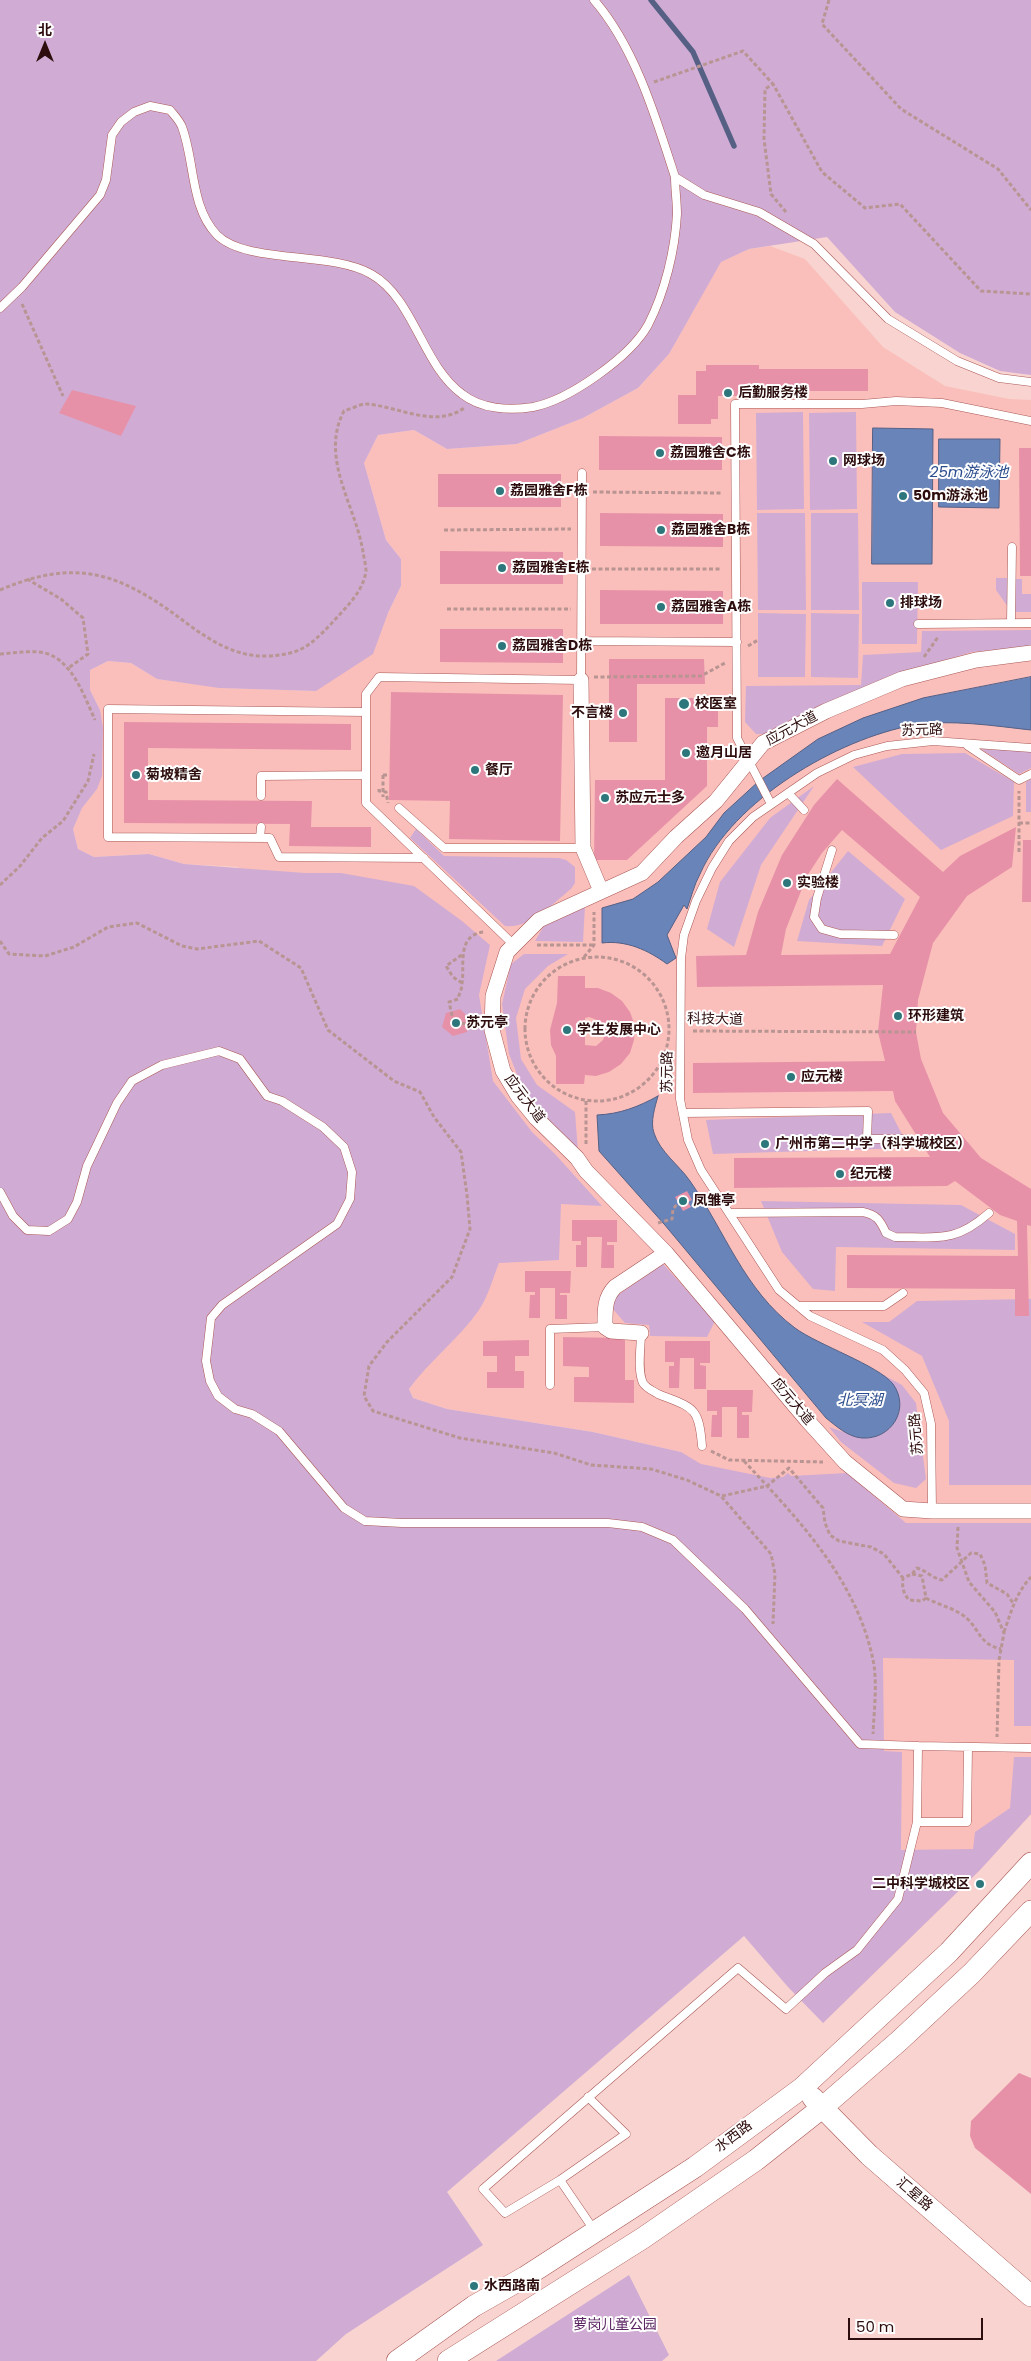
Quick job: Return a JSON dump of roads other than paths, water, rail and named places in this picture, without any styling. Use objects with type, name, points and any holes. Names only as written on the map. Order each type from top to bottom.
[{"type":"main road","name":"水西路","points":[[397,2361],[474,2306],[525,2277],[695,2167],[802,2088],[948,1952],[1031,1863]]},
{"type":"main road","points":[[448,2361],[684,2210],[756,2160],[823,2107],[899,2041],[972,1973],[1031,1911]]},
{"type":"main road","name":"汇星路","points":[[802,2088],[869,2155],[1031,2296]]},
{"type":"street","name":"应元大道","points":[[1031,653],[976,660],[911,676],[826,711],[763,743],[716,802],[676,837],[642,873],[539,920],[507,952],[493,996],[492,1030],[503,1071],[518,1096],[536,1118],[578,1158],[586,1171],[666,1252],[807,1420],[845,1462],[902,1509],[932,1511],[1031,1511]]},
{"type":"street","points":[[581,680],[583,848],[598,893]]},
{"type":"street","points":[[642,1333],[611,1331],[605,1327],[606,1302],[609,1293],[666,1252]]},
{"type":"lane","points":[[0,308],[17,292],[100,195],[106,180],[112,135],[121,122],[134,112],[150,106],[170,110],[182,125],[203,217],[218,236],[241,248],[337,262],[370,272],[388,285],[438,367],[452,384],[462,394],[490,408],[533,407],[562,396],[608,369],[633,345],[647,326],[657,305],[665,277],[677,214],[675,177],[656,120],[625,47],[603,10],[594,0]]},
{"type":"lane","points":[[675,177],[704,195],[759,212],[814,244],[888,319],[957,361],[999,378],[1031,382]]},
{"type":"lane","points":[[771,804],[737,738],[735,404],[862,404],[896,401],[942,404],[1031,421]]},
{"type":"lane","points":[[514,945],[366,803],[366,694],[379,677],[581,680],[582,473]]},
{"type":"lane","points":[[1011,623],[1012,547]]},
{"type":"lane","points":[[918,624],[1031,623]]},
{"type":"lane","points":[[581,641],[737,642]]},
{"type":"lane","points":[[366,712],[108,709],[108,837],[270,838],[279,857],[424,858]]},
{"type":"lane","name":"苏元路","points":[[932,1511],[931,1424],[924,1393],[905,1370],[883,1350],[810,1316],[779,1290],[701,1170],[688,1140],[680,1099],[681,958],[684,935],[696,901],[712,868],[729,841],[753,817],[817,773],[854,755],[887,746],[933,741],[1031,748]]},
{"type":"lane","points":[[966,744],[1020,780],[1031,774]]},
{"type":"lane","points":[[261,796],[261,776],[366,775]]},
{"type":"lane","points":[[788,792],[804,810]]},
{"type":"lane","points":[[399,808],[444,848],[583,848]]},
{"type":"lane","points":[[260,827],[260,838]]},
{"type":"lane","points":[[832,850],[817,898],[814,917],[822,929],[840,934],[894,936]]},
{"type":"lane","points":[[0,1192],[13,1216],[27,1230],[49,1231],[68,1219],[77,1202],[91,1158],[117,1103],[132,1081],[162,1065],[219,1051],[240,1059],[267,1096],[282,1101],[323,1127],[344,1147],[352,1172],[351,1190],[350,1199],[337,1224],[222,1305],[211,1318],[206,1361],[210,1381],[218,1396],[235,1409],[252,1414],[279,1432],[344,1508],[365,1521],[402,1523],[599,1522],[642,1527],[673,1540],[745,1609],[860,1744],[1031,1748]]},
{"type":"lane","points":[[683,1113],[868,1111],[867,1139],[908,1139]]},
{"type":"lane","points":[[730,1213],[863,1212],[873,1214],[880,1219],[886,1233],[895,1237],[955,1235],[965,1232],[989,1213]]},
{"type":"lane","points":[[798,1306],[884,1306],[903,1293]]},
{"type":"lane","points":[[550,1385],[550,1329],[605,1327]]},
{"type":"lane","points":[[642,1333],[641,1374],[643,1384],[651,1390],[689,1407],[695,1412],[700,1422],[702,1446]]},
{"type":"lane","points":[[588,2097],[626,2134],[560,2180],[505,2214],[483,2189],[588,2097],[738,1968],[786,2009],[826,1973],[857,1950],[898,1899],[917,1822],[918,1746]]},
{"type":"lane","points":[[917,1822],[967,1822],[968,1747]]},
{"type":"lane","points":[[560,2180],[595,2232]]},
{"type":"water","name":"50m游泳池","points":[[873,428],[933,429],[932,564],[872,564]]},
{"type":"water","name":"25m游泳池","points":[[939,439],[1000,439],[999,508],[939,507]]},
{"type":"water","points":[[1031,677],[1031,730],[972,724],[928,723],[884,732],[821,759],[790,777],[762,798],[737,821],[716,847],[700,874],[687,909],[684,905],[667,935],[676,958],[667,964],[652,954],[636,947],[620,943],[602,943],[602,908],[633,899],[658,882],[706,837],[724,813],[759,781],[818,739],[863,718],[923,698]]},
{"type":"water","name":"北冥湖","points":[[658,1096],[653,1114],[653,1129],[657,1140],[686,1175],[736,1259],[762,1296],[777,1313],[805,1335],[861,1362],[893,1384],[900,1403],[899,1413],[895,1421],[882,1434],[862,1438],[852,1436],[842,1431],[826,1418],[664,1224],[599,1151],[597,1115],[629,1109]]},
{"type":"waterway","points":[[651,0],[693,52],[734,146]]},
{"type":"place","name":"后勤服务楼","points":[[728,393]]},
{"type":"place","name":"荔园雅舍C栋","points":[[660,453]]},
{"type":"place","name":"网球场","points":[[833,461]]},
{"type":"place","name":"荔园雅舍F栋","points":[[500,491]]},
{"type":"place","name":"50m游泳池","points":[[903,496]]},
{"type":"place","name":"荔园雅舍B栋","points":[[661,530]]},
{"type":"place","name":"荔园雅舍E栋","points":[[502,568]]},
{"type":"place","name":"排球场","points":[[890,603]]},
{"type":"place","name":"荔园雅舍A栋","points":[[661,607]]},
{"type":"place","name":"荔园雅舍D栋","points":[[502,646]]},
{"type":"place","name":"校医室","points":[[684,704]]},
{"type":"place","name":"不言楼","points":[[623,713]]},
{"type":"place","name":"邀月山居","points":[[686,753]]},
{"type":"place","name":"餐厅","points":[[475,770]]},
{"type":"place","name":"菊坡精舍","points":[[136,775]]},
{"type":"place","name":"苏应元士多","points":[[605,798]]},
{"type":"place","name":"实验楼","points":[[787,883]]},
{"type":"place","name":"环形建筑","points":[[898,1016]]},
{"type":"place","name":"苏元亭","points":[[456,1023]]},
{"type":"place","name":"学生发展中心","points":[[567,1030]]},
{"type":"place","name":"应元楼","points":[[791,1077]]},
{"type":"place","name":"广州市第二中学（科学城校区）","points":[[765,1144]]},
{"type":"place","name":"纪元楼","points":[[840,1174]]},
{"type":"place","name":"凤雏亭","points":[[683,1201]]},
{"type":"place","name":"二中科学城校区","points":[[980,1884]]},
{"type":"place","name":"水西路南","points":[[474,2286]]},
{"type":"park label","name":"萝岗儿童公园","points":[[615,2325]]}]
